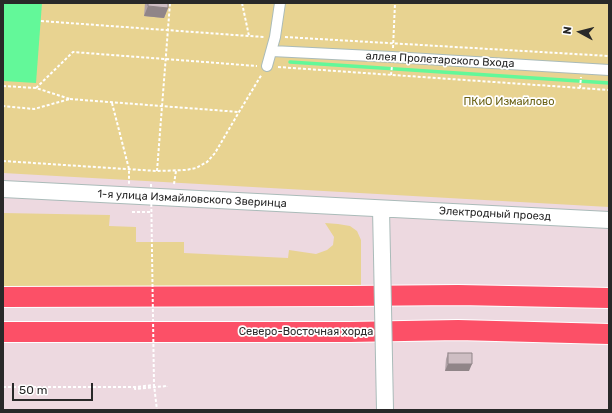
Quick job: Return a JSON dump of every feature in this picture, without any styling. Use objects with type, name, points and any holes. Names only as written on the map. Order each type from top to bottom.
[{"type":"main road","points":[[3,297],[349,296],[458,294],[609,298]]},
{"type":"main road","name":"Северо-Восточная хорда","points":[[3,332],[342,332],[458,330],[609,334]]},
{"type":"street","points":[[267,66],[275,37],[280,3]]},
{"type":"street","name":"аллея Пролетарского Входа","points":[[272,51],[609,70]]},
{"type":"street","name":"1-я улица Измайловского Зверинца","points":[[3,190],[381,208]]},
{"type":"street","points":[[381,208],[385,410]]},
{"type":"street","name":"Электродный проезд","points":[[381,208],[609,220]]},
{"type":"path","points":[[157,171],[170,3]]},
{"type":"path","points":[[242,3],[249,36]]},
{"type":"path","points":[[392,57],[395,3]]},
{"type":"path","points":[[40,21],[249,36],[609,56]]},
{"type":"path","points":[[36,88],[73,52],[609,90]]},
{"type":"path","points":[[3,161],[157,171],[176,171],[196,168],[207,162],[215,153],[267,66]]},
{"type":"path","points":[[580,88],[581,79]]},
{"type":"path","points":[[3,86],[36,88],[70,100],[239,112]]},
{"type":"path","points":[[3,106],[34,108],[70,100]]},
{"type":"path","points":[[112,103],[129,169]]},
{"type":"path","points":[[174,184],[176,171]]},
{"type":"path","points":[[151,184],[154,387],[157,410]]},
{"type":"path","points":[[132,212],[151,212]]},
{"type":"path","points":[[3,388],[167,386],[135,389],[135,387]]},
{"type":"green space","name":"ПКиО Измайлово","points":[[3,3],[609,3],[609,207],[3,173]]},
{"type":"green space","points":[[3,213],[110,215],[109,226],[136,227],[136,242],[184,242],[184,253],[288,258],[289,250],[316,254],[327,250],[333,245],[334,237],[325,223],[350,226],[357,231],[361,240],[361,286],[3,288]]},
{"type":"shaded area","points":[[3,3],[42,3],[36,83],[3,81]]},
{"type":"building","points":[[148,3],[168,3],[168,8],[148,6]]},
{"type":"building","points":[[448,353],[472,353],[472,364],[448,364]]},
{"type":"waterway","points":[[290,62],[609,83]]}]
